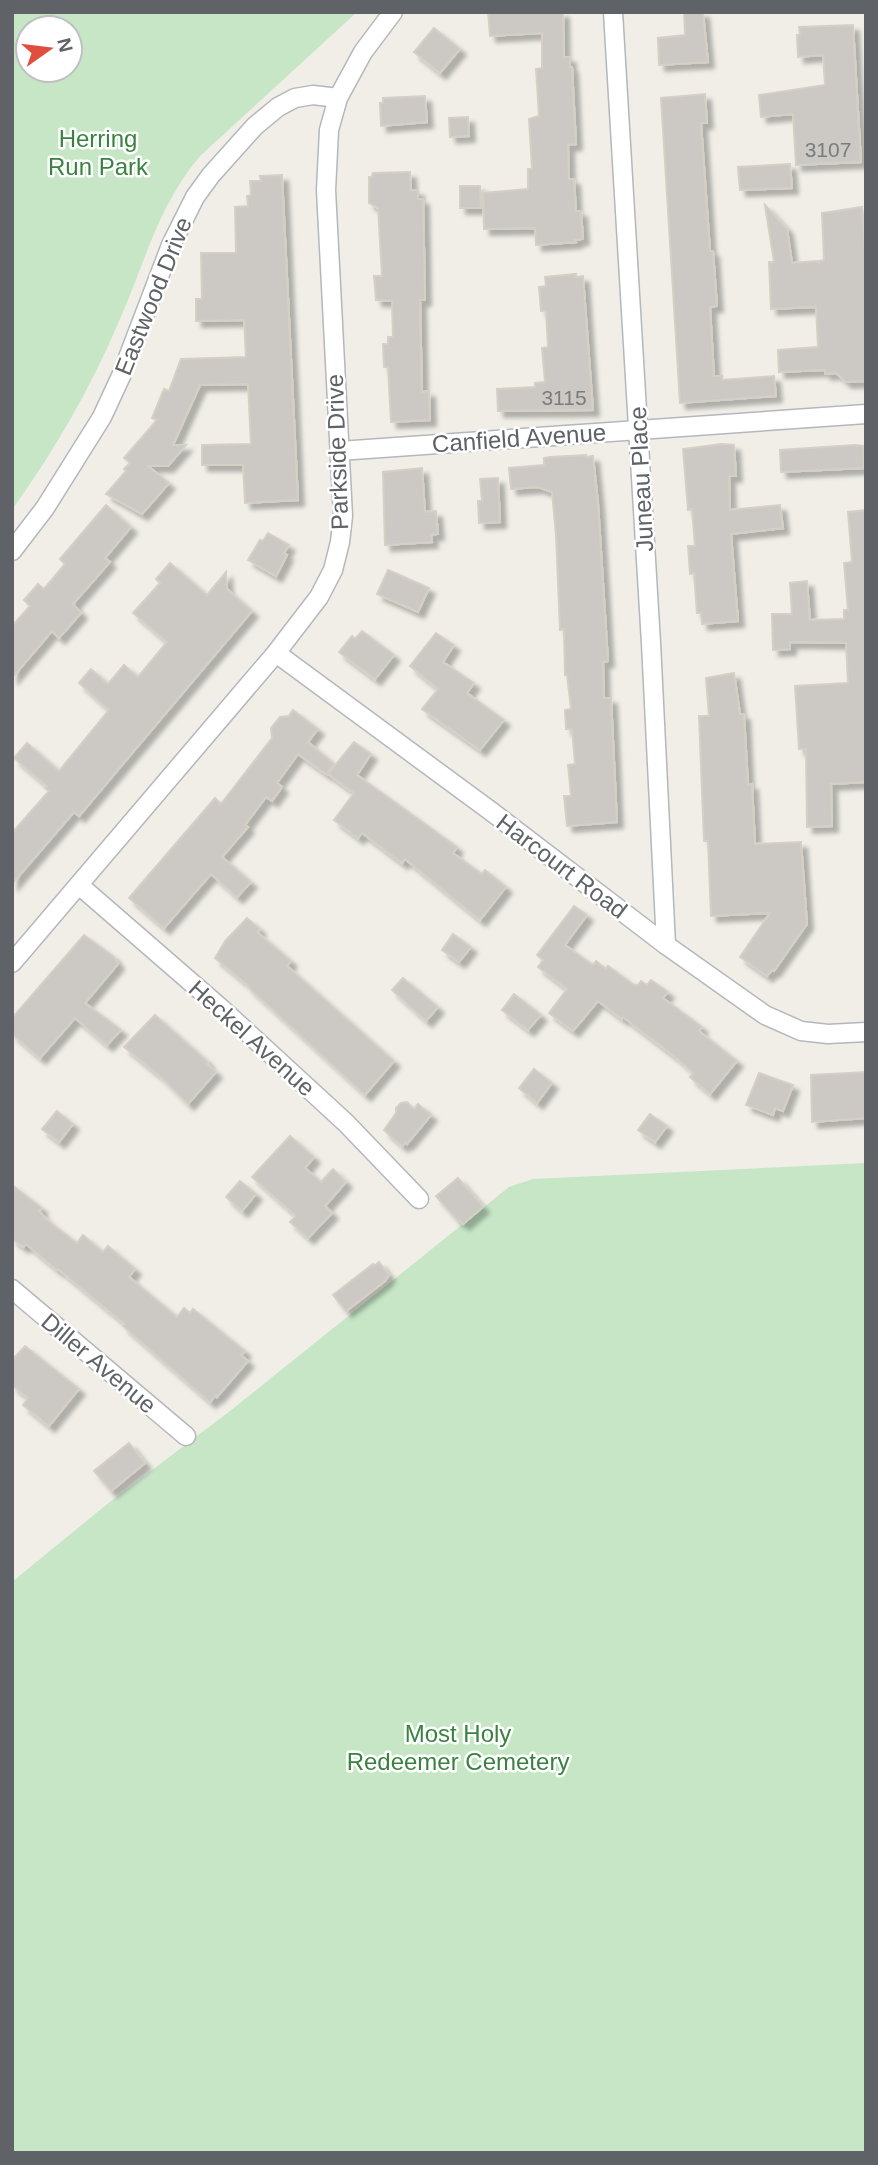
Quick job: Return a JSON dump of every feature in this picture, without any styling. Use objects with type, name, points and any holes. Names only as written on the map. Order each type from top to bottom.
[{"type":"street","name":"Parkside Drive","points":[[12,963],[276,653],[319,597],[333,569],[343,516],[326,190],[329,130],[338,98],[363,52],[393,12]]},
{"type":"street","name":"Juneau Place","points":[[613,12],[639,430],[666,945]]},
{"type":"street","name":"Eastwood Drive","points":[[12,551],[45,508],[102,417],[121,376],[170,245],[183,217],[203,186],[255,126],[278,107],[295,98],[313,94],[338,98]]},
{"type":"street","name":"Canfield Avenue","points":[[339,451],[866,414]]},
{"type":"street","name":"Harcourt Road","points":[[276,653],[666,945],[765,1015],[801,1031],[828,1034],[866,1032]]},
{"type":"street","name":"Heckel Avenue","points":[[79,885],[223,1010],[346,1123],[419,1199]]},
{"type":"street","name":"Diller Avenue","points":[[12,1289],[186,1436]]},
{"type":"green space","name":"Herring Run Park","points":[[12,12],[357,12],[200,156],[185,176],[154,235],[109,345],[43,464],[12,510]]},
{"type":"green space","name":"Most Holy Redeemer Cemetery","points":[[866,1163],[866,2153],[12,2153],[12,1582],[509,1187],[533,1179]]},
{"type":"building","points":[[488,12],[563,12],[564,57],[570,57],[572,67],[576,144],[568,145],[569,179],[574,179],[576,211],[581,211],[583,239],[575,240],[576,242],[536,245],[535,228],[484,229],[483,193],[528,189],[528,169],[532,169],[529,119],[539,116],[536,69],[542,68],[542,33],[490,36]]},
{"type":"building","points":[[684,12],[703,12],[708,62],[659,65],[658,38],[685,35]]},
{"type":"building","points":[[853,25],[861,162],[796,165],[793,114],[761,117],[759,95],[825,85],[823,55],[798,57],[799,27]]},
{"type":"building","points":[[434,28],[460,49],[440,73],[414,52]]},
{"type":"building","points":[[705,94],[707,123],[701,123],[710,251],[713,251],[717,306],[710,307],[714,376],[722,376],[722,380],[774,376],[776,396],[680,403],[661,98]]},
{"type":"building","points":[[425,96],[427,122],[381,126],[380,103],[383,103],[383,98]]},
{"type":"building","points":[[468,117],[469,136],[450,137],[449,118]]},
{"type":"building","points":[[790,164],[792,188],[740,190],[738,167]]},
{"type":"building","points":[[410,172],[411,190],[418,190],[418,199],[423,199],[425,300],[420,300],[422,392],[429,391],[430,420],[391,422],[388,367],[384,367],[383,344],[388,344],[388,337],[393,337],[392,301],[376,300],[374,276],[382,276],[378,208],[369,203],[369,177],[372,177],[373,173]]},
{"type":"building","points":[[282,175],[298,500],[245,503],[243,465],[202,465],[202,445],[251,444],[248,384],[200,385],[173,445],[186,445],[168,466],[148,466],[169,483],[142,514],[106,494],[130,463],[124,458],[157,420],[152,418],[164,389],[169,391],[181,359],[246,357],[244,320],[196,321],[196,299],[202,299],[201,253],[236,253],[235,207],[248,206],[247,196],[251,195],[250,181],[261,181],[260,176]]},
{"type":"building","points":[[460,186],[480,186],[481,208],[460,208]]},
{"type":"building","points":[[765,205],[787,229],[792,263],[819,263],[824,260],[822,213],[862,207],[866,262],[866,381],[846,382],[836,373],[825,374],[825,370],[779,372],[778,350],[818,347],[816,307],[771,309],[769,262],[774,262]]},
{"type":"building","points":[[576,274],[575,277],[583,276],[593,410],[498,411],[497,389],[535,387],[535,383],[545,382],[542,348],[548,347],[546,311],[541,311],[539,287],[546,286],[545,277]]},
{"type":"building","points":[[734,445],[736,476],[729,476],[730,510],[780,505],[783,528],[731,534],[738,621],[702,624],[701,613],[697,613],[694,573],[690,574],[688,546],[695,546],[692,509],[688,510],[683,449]]},
{"type":"building","points":[[863,446],[864,468],[781,472],[780,450]]},
{"type":"building","points":[[593,456],[598,503],[608,661],[603,662],[604,698],[611,698],[617,822],[567,826],[564,796],[571,796],[568,765],[575,764],[572,729],[566,729],[565,710],[571,709],[565,675],[564,629],[560,630],[552,492],[538,487],[511,489],[509,468],[544,465],[544,458]]},
{"type":"building","points":[[422,468],[425,512],[436,511],[438,534],[431,535],[432,542],[385,545],[383,472]]},
{"type":"building","points":[[498,478],[500,522],[479,523],[478,501],[482,501],[480,479]]},
{"type":"building","points":[[106,505],[131,527],[105,558],[110,562],[73,604],[81,613],[59,638],[52,631],[12,678],[12,626],[30,606],[24,600],[38,584],[44,589],[65,564],[60,559]]},
{"type":"building","points":[[866,510],[866,782],[831,784],[832,826],[807,827],[806,749],[799,749],[795,686],[848,683],[846,643],[790,642],[790,649],[773,650],[772,614],[792,614],[790,583],[807,581],[810,620],[844,619],[844,610],[848,610],[844,563],[852,562],[848,512]]},
{"type":"building","points":[[268,533],[289,545],[276,576],[248,560],[260,540],[263,541]]},
{"type":"building","points":[[170,563],[207,595],[226,572],[227,589],[252,611],[79,816],[74,812],[12,884],[12,833],[49,791],[45,788],[47,786],[14,758],[27,743],[59,771],[109,710],[79,683],[91,669],[108,684],[124,665],[138,677],[167,642],[133,613],[160,583],[156,579]]},
{"type":"building","points":[[388,570],[429,588],[418,612],[377,594]]},
{"type":"building","points":[[362,631],[394,655],[375,679],[339,652],[352,636],[355,639]]},
{"type":"building","points":[[436,633],[454,645],[443,662],[474,683],[467,693],[504,720],[480,750],[422,709],[438,689],[410,666]]},
{"type":"building","points":[[734,673],[740,714],[744,714],[755,844],[801,842],[807,924],[774,971],[767,976],[740,957],[770,913],[711,916],[708,841],[704,841],[699,716],[709,716],[706,678]]},
{"type":"building","points":[[293,710],[318,729],[308,742],[334,764],[326,774],[298,754],[277,783],[282,787],[272,801],[266,797],[245,825],[248,827],[222,857],[251,882],[237,897],[211,874],[164,928],[129,898],[215,798],[221,804],[272,738],[271,728],[280,717],[289,716]]},
{"type":"building","points":[[354,742],[371,754],[357,775],[457,847],[453,853],[482,874],[485,870],[506,887],[480,920],[405,859],[402,863],[362,833],[358,838],[334,820],[354,793],[328,774]]},
{"type":"building","points":[[574,906],[587,915],[565,945],[593,965],[596,961],[606,969],[608,966],[634,985],[641,981],[647,985],[651,980],[668,992],[663,998],[702,1027],[699,1031],[737,1061],[710,1094],[690,1077],[693,1073],[678,1059],[598,1001],[573,1031],[549,1013],[567,989],[538,967],[543,960],[537,955]]},
{"type":"building","points":[[247,918],[260,929],[257,932],[291,961],[287,966],[394,1061],[365,1095],[249,986],[215,958],[225,941]]},
{"type":"building","points":[[453,934],[471,947],[459,962],[442,950]]},
{"type":"building","points":[[84,935],[114,957],[118,964],[85,1003],[121,1030],[107,1045],[75,1018],[40,1058],[12,1034],[12,1018]]},
{"type":"building","points":[[403,978],[438,1007],[426,1021],[392,990]]},
{"type":"building","points":[[514,994],[541,1015],[528,1030],[502,1010]]},
{"type":"building","points":[[155,1015],[216,1072],[188,1104],[161,1077],[124,1047]]},
{"type":"building","points":[[534,1069],[552,1083],[537,1103],[519,1088]]},
{"type":"building","points":[[866,1072],[866,1118],[812,1122],[811,1075]]},
{"type":"building","points":[[759,1073],[793,1085],[783,1111],[775,1108],[773,1115],[746,1105]]},
{"type":"building","points":[[407,1102],[414,1109],[418,1104],[431,1115],[407,1144],[406,1142],[402,1146],[384,1130],[396,1113],[396,1108]]},
{"type":"building","points":[[57,1111],[73,1124],[59,1142],[42,1129]]},
{"type":"building","points":[[650,1114],[667,1126],[655,1142],[638,1130]]},
{"type":"building","points":[[290,1136],[314,1157],[305,1168],[321,1182],[333,1169],[346,1182],[325,1206],[332,1213],[308,1238],[290,1222],[296,1216],[252,1177]]},
{"type":"building","points":[[458,1178],[483,1207],[463,1224],[436,1196]]},
{"type":"building","points":[[240,1181],[256,1194],[242,1211],[226,1197]]},
{"type":"building","points":[[12,1185],[42,1208],[39,1211],[47,1220],[77,1243],[83,1235],[103,1252],[108,1246],[135,1269],[129,1277],[177,1317],[184,1308],[190,1313],[193,1309],[245,1351],[241,1355],[248,1361],[217,1397],[216,1395],[210,1402],[123,1326],[125,1324],[26,1244],[23,1247],[12,1239]]},
{"type":"building","points":[[379,1262],[389,1275],[385,1281],[346,1311],[333,1295]]},
{"type":"building","points":[[25,1346],[79,1389],[49,1426],[23,1405],[28,1398],[12,1385],[12,1360]]},
{"type":"building","points":[[129,1443],[145,1463],[111,1491],[94,1471]]}]
